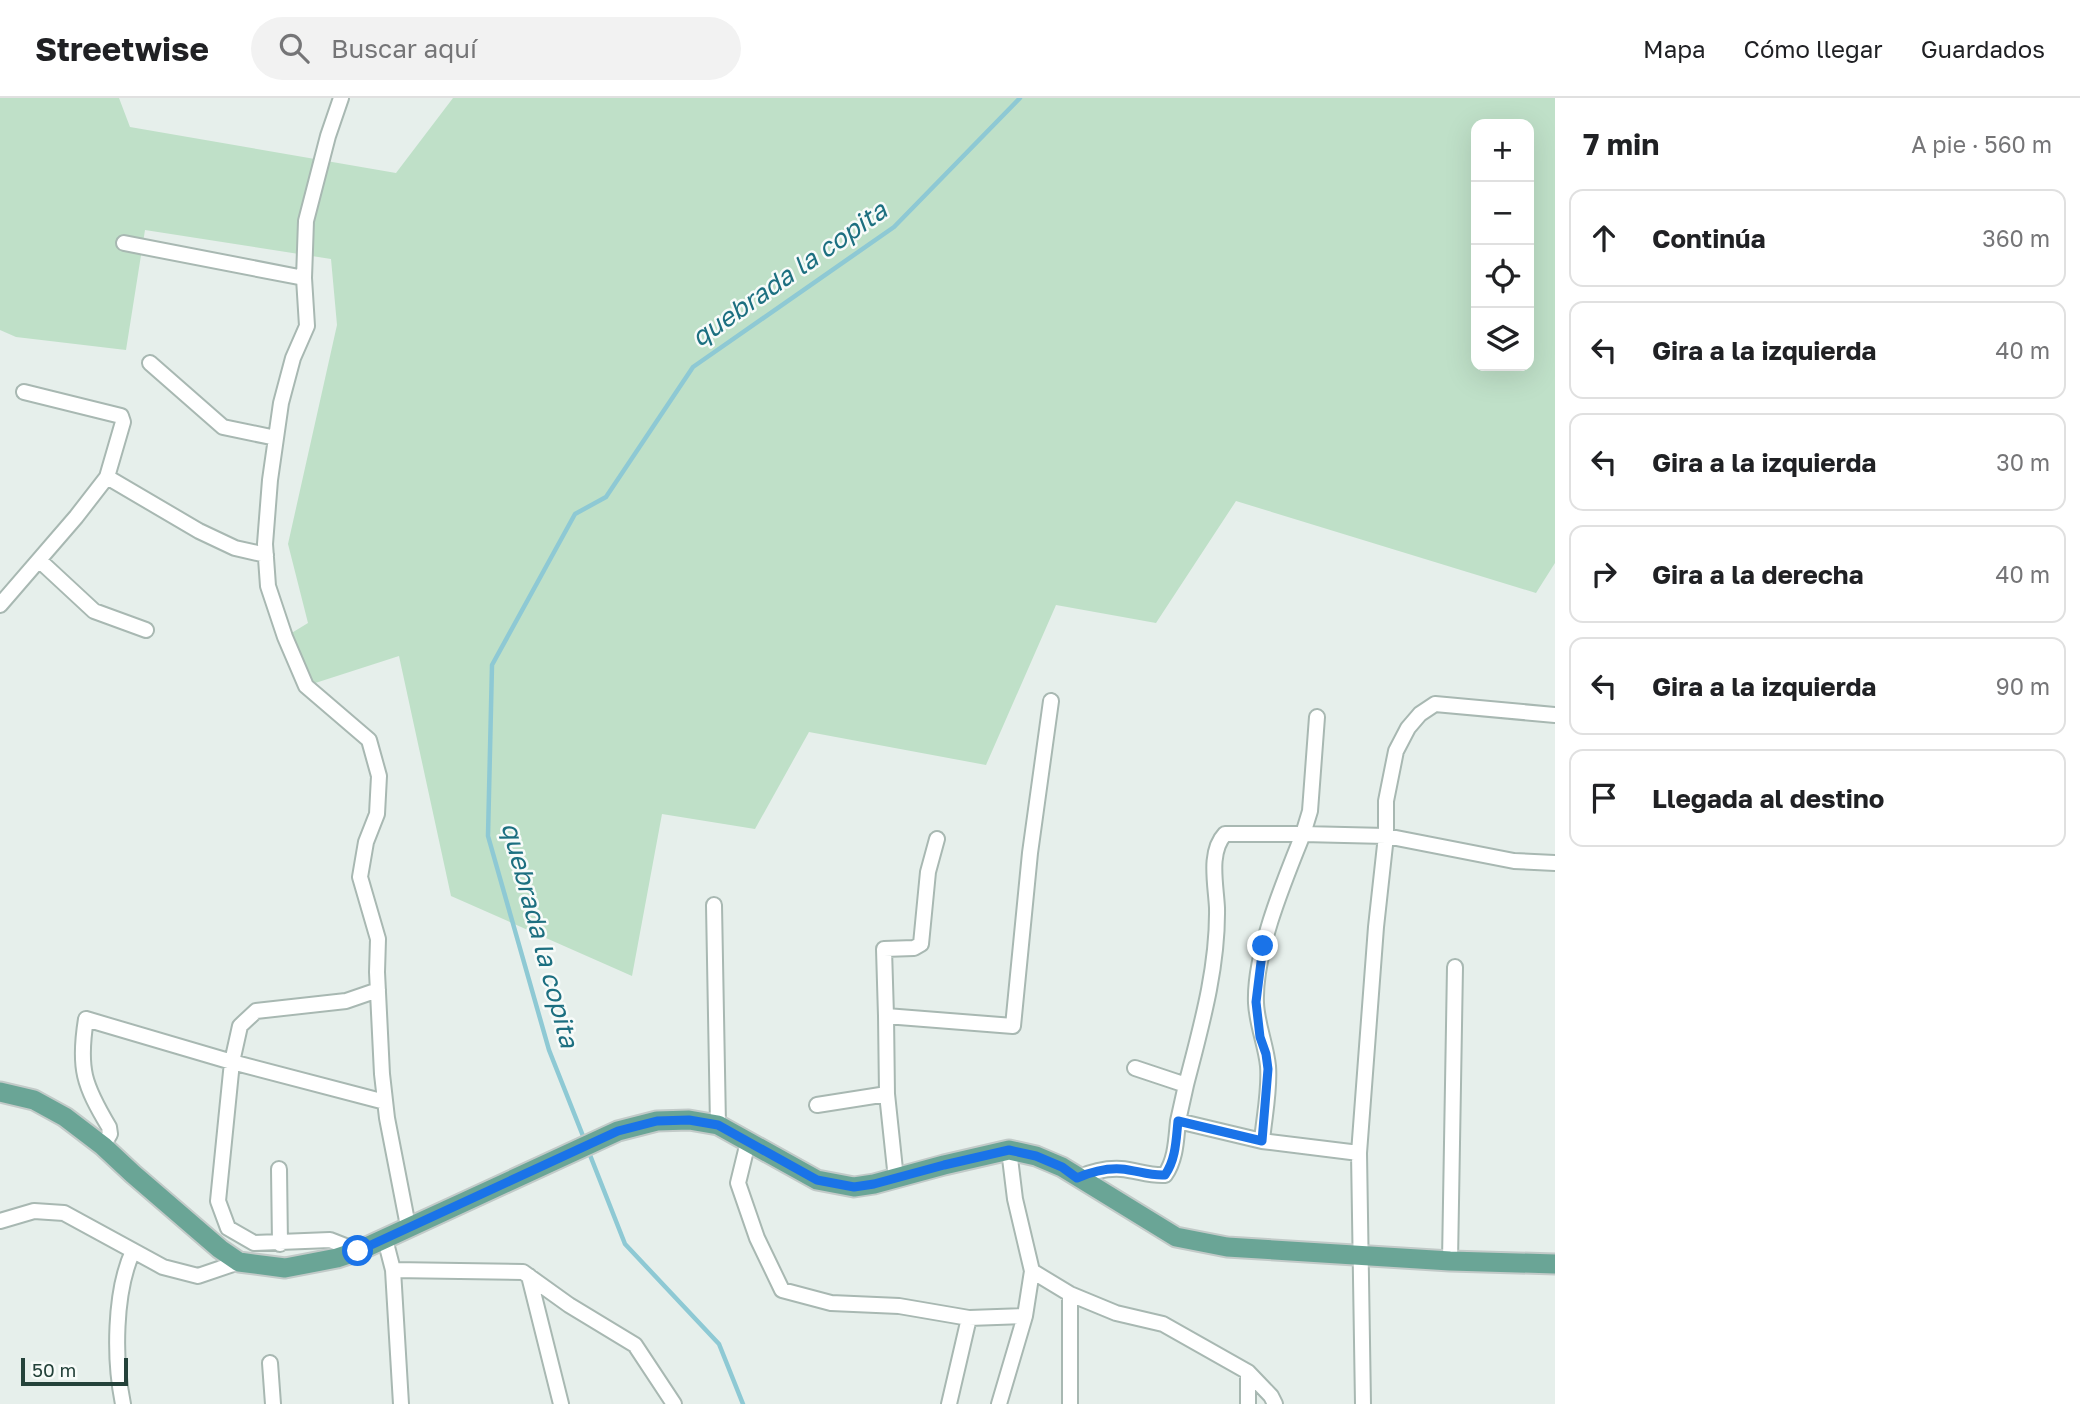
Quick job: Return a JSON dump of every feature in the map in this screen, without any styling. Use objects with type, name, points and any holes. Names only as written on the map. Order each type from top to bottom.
[{"type":"main road","points":[[0,1092],[34,1100],[65,1117],[103,1146],[220,1249],[239,1262],[285,1268],[358,1251],[618,1131],[657,1121],[689,1120],[718,1125],[817,1180],[854,1187],[1009,1150],[1036,1156],[1062,1167],[1176,1237],[1227,1247],[1450,1261],[1555,1264]]},
{"type":"street","points":[[341,98],[328,136],[306,221],[304,278],[307,326],[293,358],[281,403],[270,480],[266,555],[268,586],[285,637],[306,686],[369,740],[379,776],[377,814],[366,842],[360,877],[378,939],[378,990],[385,1102],[408,1226]]},
{"type":"street","points":[[124,243],[304,278]]},
{"type":"street","points":[[150,363],[223,427],[276,438]]},
{"type":"street","points":[[0,605],[107,477],[124,422],[121,416],[24,392]]},
{"type":"street","points":[[107,477],[199,531],[235,548],[266,555]]},
{"type":"street","points":[[39,560],[94,611],[146,630]]},
{"type":"street","points":[[886,1016],[1013,1026],[1030,853],[1051,701]]},
{"type":"street","points":[[1363,1404],[1359,1153],[1376,927],[1386,836],[1386,801],[1396,751],[1408,728],[1420,714],[1435,705],[1555,715]]},
{"type":"street","points":[[1262,1141],[1268,1069],[1260,1037],[1256,1002],[1263,946],[1310,811],[1317,717]]},
{"type":"street","points":[[1077,1178],[1093,1171],[1121,1169],[1149,1175],[1165,1175],[1171,1166],[1178,1121],[1209,988],[1217,907],[1214,879],[1217,849],[1225,834],[1386,836],[1514,861],[1555,863]]},
{"type":"street","points":[[896,1179],[887,1094],[884,949],[914,948],[921,944],[928,872],[937,839]]},
{"type":"street","points":[[714,905],[718,1125]]},
{"type":"street","points":[[1450,1261],[1455,967]]},
{"type":"street","points":[[358,1251],[330,1240],[254,1243],[228,1228],[218,1201],[232,1062],[240,1026],[256,1011],[346,1001],[378,990]]},
{"type":"street","points":[[103,1146],[110,1134],[109,1127],[88,1089],[82,1065],[86,1019],[232,1062],[385,1102]]},
{"type":"street","points":[[1135,1068],[1186,1085]]},
{"type":"street","points":[[817,1105],[887,1094]]},
{"type":"street","points":[[1178,1121],[1262,1141],[1359,1153]]},
{"type":"street","points":[[748,1142],[738,1183],[757,1238],[782,1290],[831,1303],[898,1306],[969,1318],[1026,1316]]},
{"type":"street","points":[[999,1404],[1026,1316],[1032,1271],[1015,1199],[1009,1150]]},
{"type":"street","points":[[279,1169],[280,1244]]},
{"type":"street","points":[[0,1221],[34,1212],[64,1213],[163,1266],[198,1276],[239,1262]]},
{"type":"street","points":[[385,1239],[393,1270],[401,1404]]},
{"type":"street","points":[[123,1404],[119,1385],[120,1311],[126,1267],[133,1251]]},
{"type":"street","points":[[393,1270],[523,1272],[569,1305],[635,1345],[674,1404]]},
{"type":"street","points":[[1032,1271],[1070,1294],[1116,1313],[1163,1324],[1248,1372],[1275,1404]]},
{"type":"street","points":[[529,1276],[561,1404]]},
{"type":"street","points":[[1070,1294],[1070,1404]]},
{"type":"street","points":[[949,1404],[969,1318]]},
{"type":"street","points":[[270,1363],[273,1404]]},
{"type":"street","points":[[1248,1372],[1248,1404]]},
{"type":"green space","points":[[0,98],[119,98],[130,127],[396,173],[453,98],[1555,98],[1555,563],[1536,593],[1236,501],[1156,623],[1056,605],[986,765],[809,732],[755,829],[662,814],[632,976],[451,896],[399,656],[306,686],[285,637],[308,623],[288,544],[337,325],[331,259],[145,230],[126,350],[16,337],[0,330]]},
{"type":"waterway","name":"quebrada la copita","points":[[585,1141],[549,1050],[488,836],[492,665],[575,514],[606,497],[693,367],[894,227],[1020,98]]},
{"type":"waterway","name":"quebrada la copita","points":[[588,1150],[625,1244],[719,1344],[743,1404]]},
{"type":"route","points":[[358,1251],[618,1131],[657,1121],[689,1120],[718,1125],[817,1180],[854,1187],[1009,1150],[1036,1156],[1062,1167],[1077,1178],[1093,1171],[1121,1169],[1141,1174],[1165,1175],[1171,1166],[1178,1121],[1262,1141],[1268,1069],[1260,1037],[1256,1002],[1263,946]]}]
